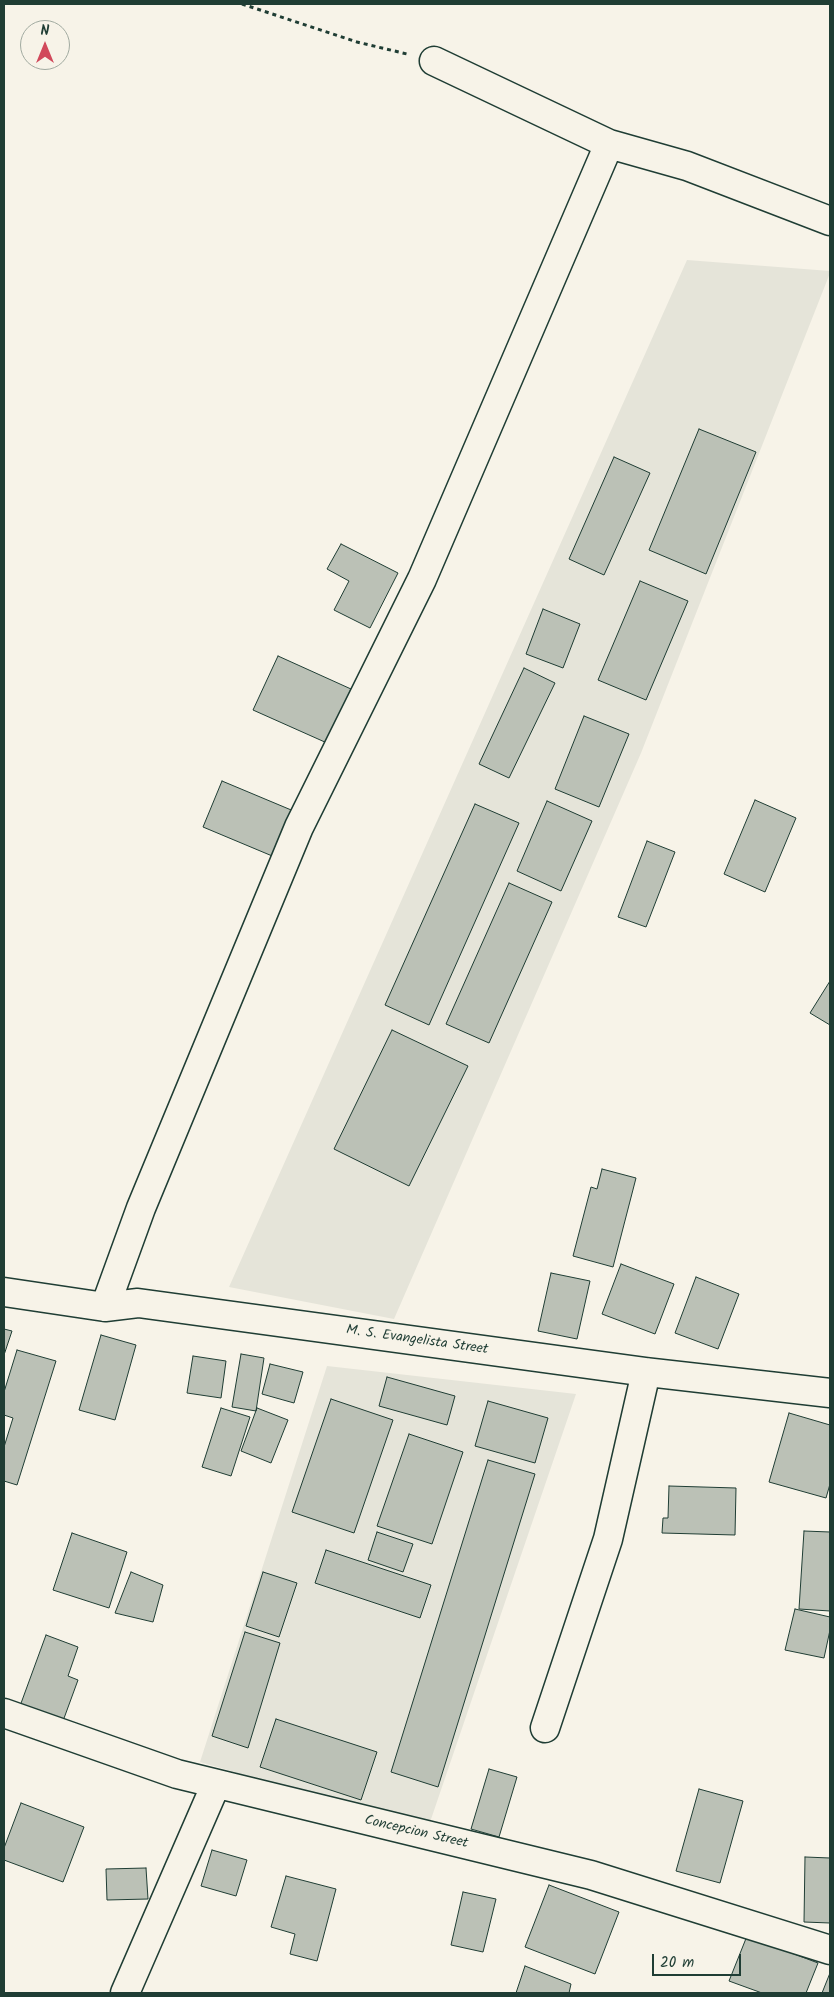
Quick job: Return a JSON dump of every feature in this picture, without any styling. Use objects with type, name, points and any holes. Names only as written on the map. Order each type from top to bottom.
[{"type":"street","points":[[434,61],[609,144],[687,166],[830,221]]},
{"type":"street","points":[[105,1307],[141,1208],[299,827],[422,579],[609,144]]},
{"type":"street","name":"M. S. Evangelista Street","points":[[4,1292],[105,1307],[138,1303],[646,1372],[830,1393]]},
{"type":"street","points":[[545,1728],[608,1539],[646,1372]]},
{"type":"street","name":"Concepcion Street","points":[[4,1713],[177,1774],[591,1875],[830,1950]]},
{"type":"street","points":[[125,1993],[216,1784]]},
{"type":"path","points":[[242,4],[357,42],[434,61]]},
{"type":"shaded area","points":[[687,260],[830,271],[830,273],[641,753],[394,1319],[229,1287]]},
{"type":"shaded area","points":[[327,1366],[576,1394],[428,1828],[200,1762]]},
{"type":"building","points":[[699,429],[756,452],[706,574],[649,550]]},
{"type":"building","points":[[614,457],[650,473],[604,575],[569,559]]},
{"type":"building","points":[[341,544],[398,573],[370,628],[334,610],[349,581],[327,569]]},
{"type":"building","points":[[640,581],[688,601],[646,700],[598,680]]},
{"type":"building","points":[[543,609],[580,624],[563,668],[526,654]]},
{"type":"building","points":[[278,656],[351,689],[327,743],[253,710]]},
{"type":"building","points":[[524,668],[555,683],[509,778],[479,764]]},
{"type":"building","points":[[584,716],[629,734],[599,807],[555,789]]},
{"type":"building","points":[[222,781],[296,812],[277,858],[203,827]]},
{"type":"building","points":[[755,800],[796,818],[765,892],[724,874]]},
{"type":"building","points":[[547,801],[592,821],[561,891],[517,871]]},
{"type":"building","points":[[475,804],[519,823],[429,1025],[385,1005]]},
{"type":"building","points":[[647,841],[675,852],[646,927],[618,917]]},
{"type":"building","points":[[509,883],[552,902],[489,1043],[446,1024]]},
{"type":"building","points":[[830,981],[830,1025],[810,1013]]},
{"type":"building","points":[[392,1030],[468,1066],[409,1186],[334,1149]]},
{"type":"building","points":[[602,1169],[636,1178],[613,1267],[573,1256],[591,1187],[597,1189]]},
{"type":"building","points":[[621,1264],[674,1284],[655,1334],[602,1314]]},
{"type":"building","points":[[551,1273],[590,1281],[577,1339],[538,1331]]},
{"type":"building","points":[[696,1277],[739,1294],[718,1349],[675,1333]]},
{"type":"building","points":[[4,1329],[12,1331],[4,1355]]},
{"type":"building","points":[[101,1335],[136,1345],[115,1420],[79,1410]]},
{"type":"building","points":[[17,1350],[56,1361],[17,1485],[4,1481],[4,1447],[13,1418],[4,1415],[4,1392]]},
{"type":"building","points":[[241,1354],[264,1358],[256,1411],[232,1407]]},
{"type":"building","points":[[193,1356],[226,1361],[221,1398],[187,1393]]},
{"type":"building","points":[[270,1364],[303,1372],[294,1403],[262,1394]]},
{"type":"building","points":[[387,1377],[455,1396],[447,1425],[379,1406]]},
{"type":"building","points":[[331,1399],[393,1420],[354,1533],[292,1512]]},
{"type":"building","points":[[488,1401],[548,1418],[535,1463],[475,1446]]},
{"type":"building","points":[[221,1408],[250,1417],[231,1476],[202,1467]]},
{"type":"building","points":[[257,1408],[288,1420],[271,1463],[241,1451]]},
{"type":"building","points":[[789,1413],[830,1425],[830,1484],[826,1498],[769,1482]]},
{"type":"building","points":[[409,1434],[463,1452],[432,1544],[377,1526]]},
{"type":"building","points":[[488,1460],[535,1474],[438,1787],[391,1772]]},
{"type":"building","points":[[669,1486],[736,1488],[735,1535],[662,1533],[663,1518],[668,1518]]},
{"type":"building","points":[[804,1531],[830,1532],[830,1611],[799,1609]]},
{"type":"building","points":[[377,1532],[413,1544],[403,1572],[368,1560]]},
{"type":"building","points":[[72,1533],[127,1552],[109,1608],[53,1590]]},
{"type":"building","points":[[326,1550],[431,1585],[420,1618],[315,1583]]},
{"type":"building","points":[[131,1572],[163,1585],[153,1622],[115,1613]]},
{"type":"building","points":[[263,1572],[297,1583],[279,1637],[246,1626]]},
{"type":"building","points":[[795,1609],[830,1617],[830,1630],[824,1658],[785,1650]]},
{"type":"building","points":[[245,1632],[280,1643],[248,1748],[212,1736]]},
{"type":"building","points":[[46,1635],[78,1647],[68,1676],[78,1680],[63,1721],[20,1706]]},
{"type":"building","points":[[276,1719],[377,1752],[361,1800],[260,1767]]},
{"type":"building","points":[[489,1769],[517,1777],[499,1837],[471,1829]]},
{"type":"building","points":[[699,1789],[743,1801],[720,1883],[676,1871]]},
{"type":"building","points":[[21,1803],[84,1827],[63,1882],[4,1860],[4,1848]]},
{"type":"building","points":[[212,1850],[247,1860],[236,1896],[201,1886]]},
{"type":"building","points":[[805,1857],[830,1858],[830,1923],[804,1922]]},
{"type":"building","points":[[146,1868],[148,1899],[107,1900],[106,1869]]},
{"type":"building","points":[[286,1876],[336,1889],[317,1961],[290,1954],[295,1934],[271,1927]]},
{"type":"building","points":[[549,1885],[619,1912],[595,1974],[525,1947]]},
{"type":"building","points":[[463,1892],[496,1899],[483,1952],[451,1945]]},
{"type":"building","points":[[747,1936],[818,1963],[806,1993],[762,1993],[729,1981]]},
{"type":"building","points":[[525,1966],[571,1984],[569,1993],[516,1993]]},
{"type":"building","points":[[830,1973],[830,1993],[822,1993]]}]
